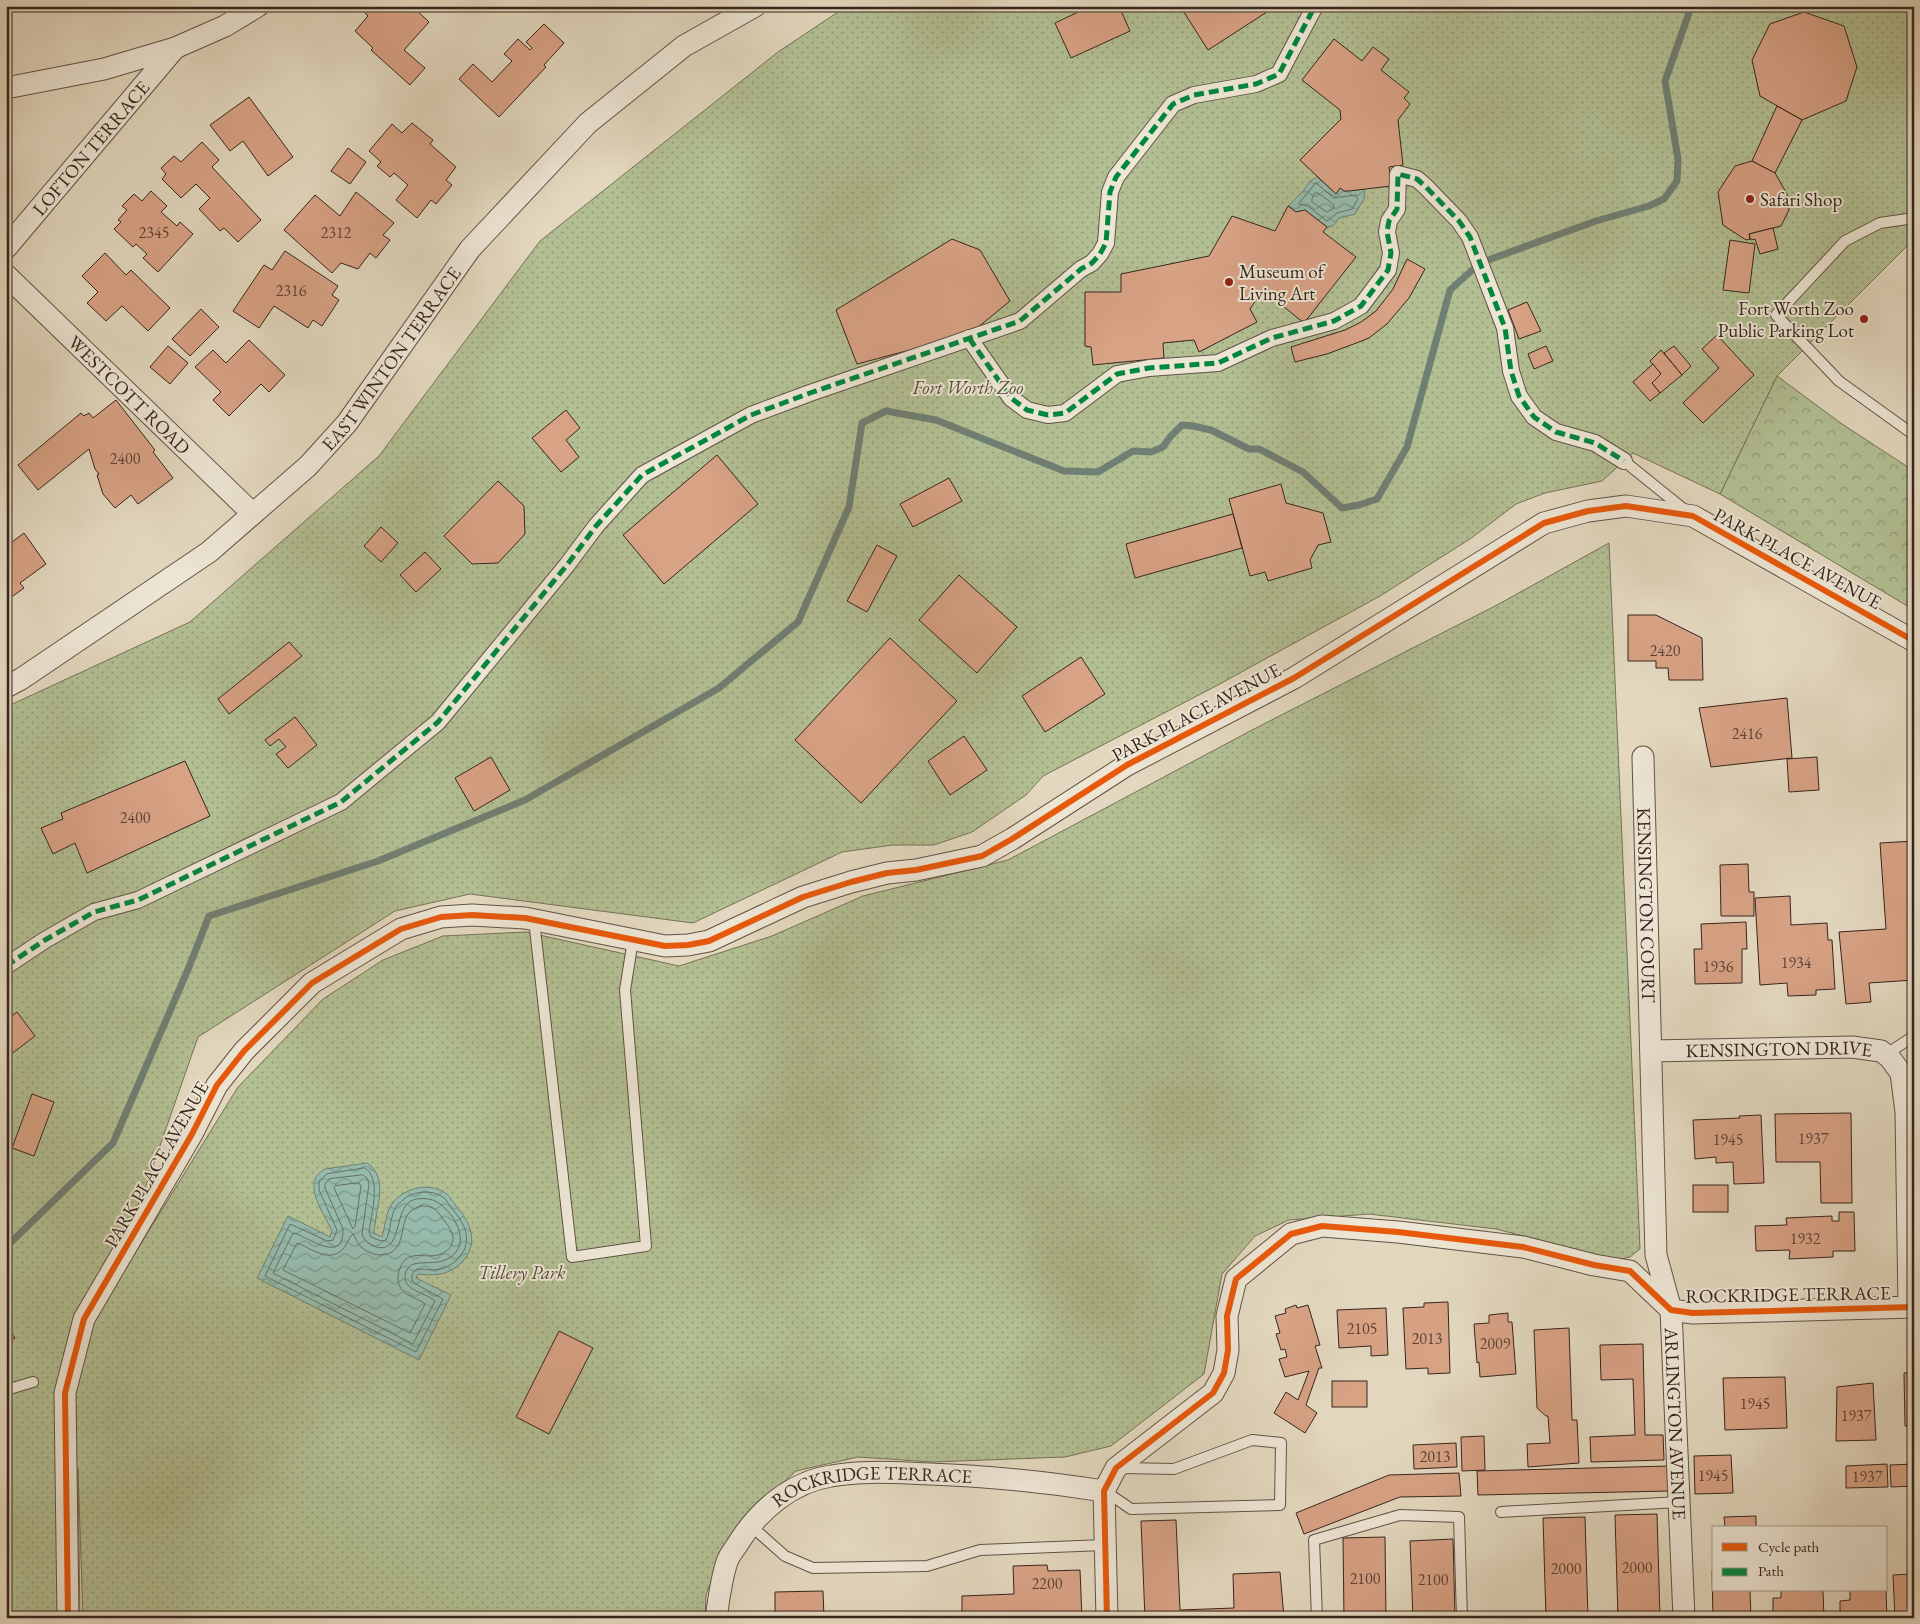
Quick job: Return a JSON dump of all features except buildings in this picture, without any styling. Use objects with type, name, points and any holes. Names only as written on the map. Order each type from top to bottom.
[{"type":"street","points":[[6,88],[104,69],[175,48],[225,26],[258,6]]},
{"type":"street","name":"EAST WINTON TERRACE","points":[[6,687],[21,679],[209,552],[308,466],[347,423],[470,249],[588,123],[684,46],[755,6]]},
{"type":"street","points":[[6,966],[45,940],[94,912],[138,900],[341,802],[438,722],[567,565],[596,526],[642,475],[751,415],[1020,321],[1081,269],[1092,263],[1100,254],[1106,243],[1110,192],[1116,177],[1173,104],[1194,95],[1256,84],[1279,74],[1315,6]]},
{"type":"street","name":"LOFTON TERRACE","points":[[6,248],[175,48]]},
{"type":"street","points":[[970,338],[1011,398],[1027,410],[1048,415],[1064,413],[1117,374],[1149,368],[1218,363],[1272,338],[1334,320],[1361,306],[1388,270],[1390,253],[1387,232],[1389,221],[1397,209],[1398,174],[1417,179],[1459,220],[1470,237],[1505,328],[1511,371],[1519,396],[1534,417],[1556,432],[1595,443],[1624,461]]},
{"type":"street","name":"WESTCOTT ROAD","points":[[6,275],[253,514]]},
{"type":"street","name":"PARK PLACE AVENUE","points":[[68,1618],[65,1393],[84,1318],[192,1134],[217,1085],[250,1045],[312,983],[401,929],[440,917],[472,915],[534,920],[665,946],[688,945],[709,941],[811,894],[887,874],[982,856],[1012,839],[1127,765],[1294,678],[1544,523],[1588,511],[1626,506],[1693,516],[1914,640]]},
{"type":"street","name":"KENSINGTON COURT","points":[[1643,757],[1651,1051]]},
{"type":"street","name":"KENSINGTON DRIVE","points":[[1651,1051],[1852,1047],[1881,1051],[1885,1054],[1901,1072],[1906,1112],[1912,1307]]},
{"type":"street","name":"ARLINGTON AVENUE","points":[[1651,1051],[1656,1254],[1671,1310],[1684,1618]]},
{"type":"street","name":"ROCKRIDGE TERRACE","points":[[1116,1468],[1213,1393],[1224,1373],[1228,1350],[1227,1316],[1236,1279],[1291,1234],[1322,1226],[1398,1232],[1523,1247],[1594,1265],[1630,1271],[1671,1310],[1693,1313],[1912,1307]]},
{"type":"street","points":[[1107,1618],[1104,1491],[1116,1468]]},
{"type":"street","name":"ROCKRIDGE TERRACE","points":[[716,1618],[727,1561],[750,1525],[780,1497],[803,1484],[821,1478],[846,1474],[888,1473],[959,1475],[1044,1482],[1104,1491]]},
{"type":"lane","points":[[1914,218],[1880,223],[1845,241],[1776,315],[1839,381],[1914,434]]},
{"type":"lane","points":[[1624,461],[1693,516]]},
{"type":"lane","points":[[534,920],[572,1257],[646,1246],[625,990],[634,940]]},
{"type":"lane","points":[[1885,1054],[1914,1036]]},
{"type":"lane","points":[[6,1390],[33,1382]]},
{"type":"lane","points":[[1104,1491],[1131,1509],[1280,1505],[1282,1443],[1252,1440],[1174,1469],[1116,1468]]},
{"type":"lane","points":[[1501,1512],[1679,1502]]},
{"type":"lane","points":[[1317,1618],[1314,1540],[1400,1515],[1459,1517],[1462,1618]]},
{"type":"lane","points":[[750,1525],[785,1556],[813,1568],[928,1566],[980,1550],[1104,1545]]},
{"type":"green space","points":[[847,6],[1914,6],[1914,239],[1777,376],[1720,494],[1633,453],[1602,481],[1545,493],[1516,504],[1470,539],[1380,596],[1216,686],[1043,776],[1026,795],[972,832],[934,845],[893,845],[842,852],[693,923],[470,894],[395,911],[198,1037],[106,1300],[238,1087],[323,999],[383,960],[443,936],[526,932],[679,966],[772,936],[863,896],[1008,860],[1254,729],[1497,605],[1609,543],[1640,1249],[1630,1257],[1617,1260],[1496,1229],[1369,1214],[1289,1220],[1255,1236],[1222,1274],[1204,1374],[1111,1446],[1065,1457],[933,1462],[858,1457],[796,1471],[751,1512],[724,1547],[706,1595],[705,1618],[83,1618],[78,1469],[80,1618],[6,1618],[6,707],[190,622],[379,456],[540,241],[778,52]]},
{"type":"green space","points":[[1777,376],[1842,424],[1914,471],[1914,610],[1720,494]]},
{"type":"water","points":[[1317,177],[1336,194],[1340,188],[1344,191],[1365,189],[1364,199],[1355,214],[1339,218],[1333,226],[1327,227],[1305,210],[1296,212],[1288,206],[1310,181]]},
{"type":"water","points":[[367,1163],[374,1169],[380,1186],[374,1233],[382,1237],[388,1211],[397,1198],[410,1190],[425,1187],[440,1190],[447,1194],[469,1226],[472,1241],[467,1256],[461,1263],[452,1270],[441,1274],[418,1274],[416,1278],[451,1295],[419,1360],[257,1278],[288,1216],[330,1237],[332,1231],[314,1190],[314,1182],[318,1175],[325,1169]]},
{"type":"waterway","points":[[6,1247],[113,1143],[209,916],[378,861],[525,800],[719,688],[798,622],[849,507],[862,423],[886,411],[936,420],[1064,471],[1098,472],[1133,451],[1151,452],[1163,447],[1182,425],[1193,426],[1211,430],[1249,449],[1259,449],[1303,472],[1342,508],[1377,499],[1407,447],[1450,290],[1480,263],[1596,221],[1649,206],[1664,199],[1677,181],[1678,159],[1665,81],[1690,10],[1694,6]]},
{"type":"marked path","points":[[6,966],[45,940],[94,912],[138,900],[341,802],[438,722],[567,565],[596,526],[642,475],[751,415],[1020,321],[1081,269],[1092,263],[1100,254],[1106,243],[1110,192],[1116,177],[1173,104],[1194,95],[1256,84],[1279,74],[1315,6]]},
{"type":"marked path","points":[[969,338],[1011,398],[1027,410],[1048,415],[1065,413],[1117,374],[1149,368],[1218,363],[1272,338],[1334,321],[1361,306],[1388,270],[1391,253],[1387,232],[1389,221],[1397,209],[1398,174],[1417,179],[1459,221],[1470,237],[1505,328],[1511,371],[1519,396],[1534,417],[1556,432],[1595,443],[1624,461]]},
{"type":"cycle path","points":[[68,1618],[65,1393],[84,1319],[192,1134],[217,1085],[244,1051],[312,983],[401,929],[441,917],[472,915],[525,918],[665,946],[688,945],[709,941],[803,897],[851,882],[887,873],[916,870],[982,856],[1012,839],[1127,765],[1294,678],[1544,523],[1588,511],[1626,506],[1693,516],[1914,641]]},
{"type":"cycle path","points":[[1107,1618],[1104,1491],[1116,1468],[1213,1393],[1224,1373],[1228,1350],[1227,1316],[1236,1279],[1291,1234],[1322,1226],[1398,1232],[1523,1247],[1594,1265],[1630,1271],[1671,1310],[1693,1313],[1914,1307]]},
{"type":"place","name":"Safari Shop","points":[[1750,199]]},
{"type":"place","name":"Museum of Living Art","points":[[1229,282]]},
{"type":"place","name":"Fort Worth Zoo Public Parking Lot","points":[[1864,319]]},
{"type":"park label","name":"Fort Worth Zoo","points":[[968,387]]},
{"type":"park label","name":"Tillery Park","points":[[522,1272]]}]
